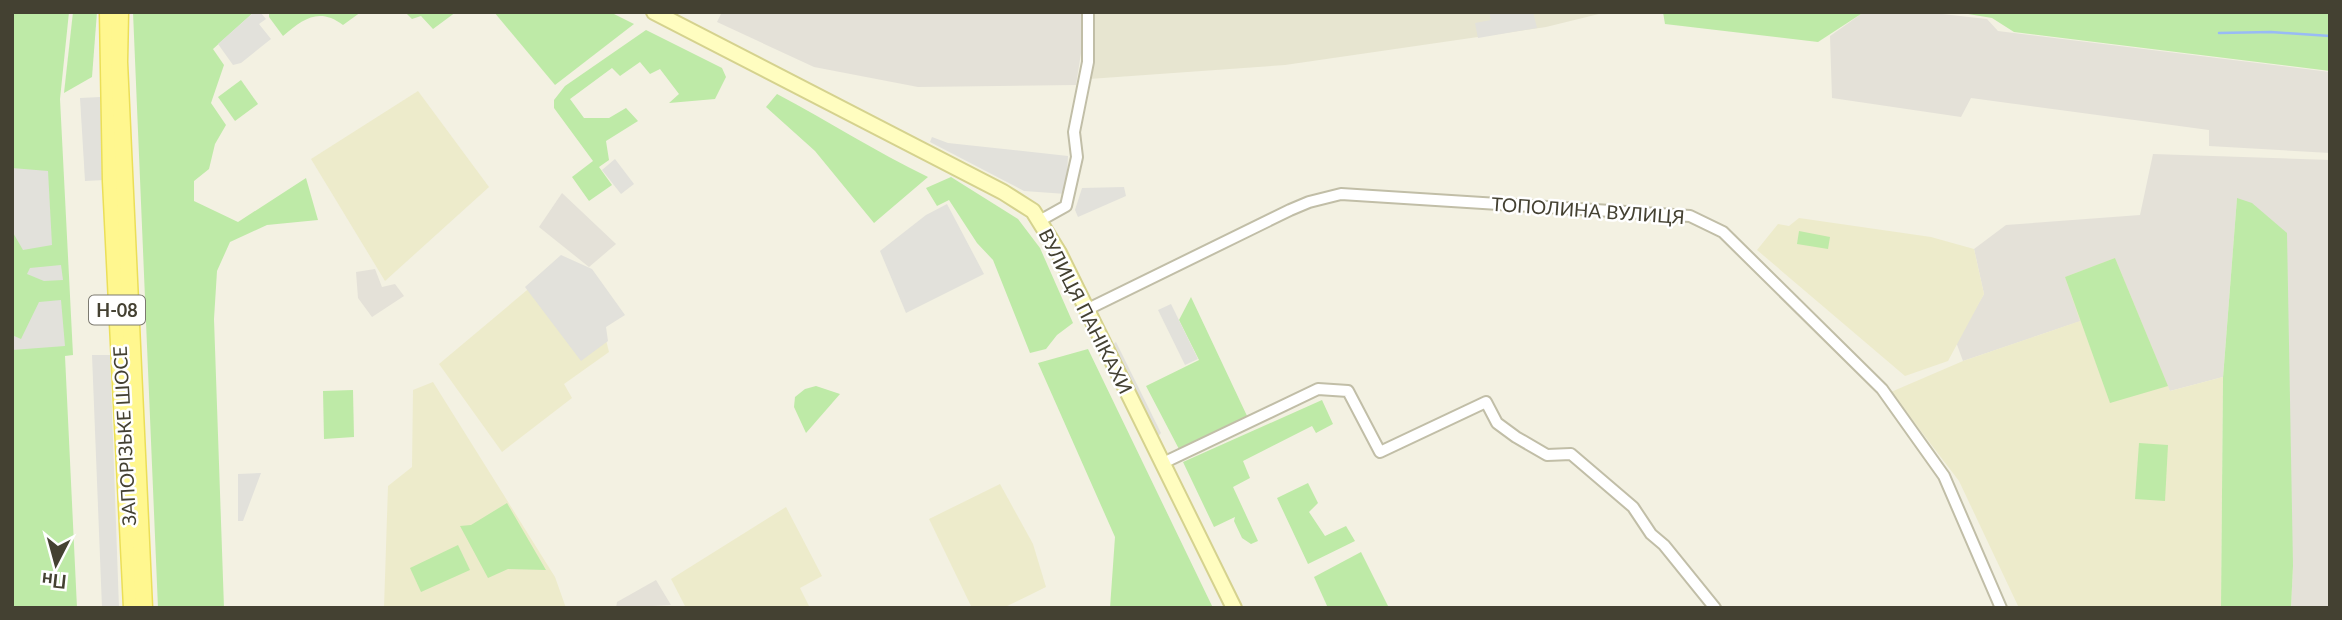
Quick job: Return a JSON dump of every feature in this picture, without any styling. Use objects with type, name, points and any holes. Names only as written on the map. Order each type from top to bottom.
[{"type":"main road","name":"ЗАПОРІЗЬКЕ ШОСЕ","points":[[108,12],[113,62],[135,549],[132,608]]},
{"type":"main road","name":"ЗАПОРІЗЬКЕ ШОСЕ","points":[[113,62],[120,12]]},
{"type":"main road","name":"ЗАПОРІЗЬКЕ ШОСЕ","points":[[135,549],[144,608]]},
{"type":"street","name":"ВУЛИЦЯ ПАНІКАХИ","points":[[654,12],[1013,198],[1041,220],[1234,608]]},
{"type":"street","points":[[1041,220],[1066,206],[1073,181],[1077,156],[1074,132],[1087,62],[1088,12]]},
{"type":"street","name":"ТОПОЛИНА ВУЛИЦЯ","points":[[1086,310],[1290,210],[1328,196],[1357,194],[1690,216],[1723,232],[1882,389],[1944,476],[2001,608]]},
{"type":"street","points":[[1163,463],[1318,389],[1348,391],[1380,452],[1486,402],[1497,423],[1516,437],[1547,455],[1571,454],[1633,508],[1651,534],[1715,608]]},
{"type":"shaded area","points":[[254,12],[260,12],[266,19],[259,24],[271,39],[241,63],[233,65],[218,44]]},
{"type":"shaded area","points":[[722,12],[1081,12],[1081,53],[1076,85],[918,87],[814,67],[717,22]]},
{"type":"shaded area","points":[[1092,12],[1607,12],[1546,27],[1285,65],[1089,79]]},
{"type":"shaded area","points":[[1489,12],[1533,12],[1537,28],[1478,38],[1475,23],[1491,20]]},
{"type":"shaded area","points":[[1864,12],[1924,12],[1987,19],[1998,31],[2330,72],[2330,153],[2209,146],[2209,130],[1971,98],[1961,117],[1832,98],[1830,36]]},
{"type":"shaded area","points":[[418,91],[489,187],[385,281],[311,159]]},
{"type":"shaded area","points":[[100,97],[105,180],[85,181],[80,98]]},
{"type":"shaded area","points":[[932,137],[948,143],[1068,156],[1066,194],[1024,191],[930,142]]},
{"type":"shaded area","points":[[2153,154],[2330,160],[2330,608],[2291,608],[2293,566],[2237,198],[2223,377],[2170,391],[2078,314],[2081,321],[1963,361],[1956,342],[1984,294],[1974,249],[2006,225],[2140,215]]},
{"type":"shaded area","points":[[615,159],[634,184],[621,194],[602,170]]},
{"type":"shaded area","points":[[12,168],[48,171],[52,245],[23,250],[12,231]]},
{"type":"shaded area","points":[[1124,187],[1126,196],[1078,217],[1075,210],[1082,188]]},
{"type":"shaded area","points":[[562,193],[616,244],[589,267],[539,227]]},
{"type":"shaded area","points":[[947,204],[984,274],[906,313],[880,251],[926,215]]},
{"type":"shaded area","points":[[1799,218],[1931,237],[1974,249],[1984,294],[1948,361],[1905,376],[1757,250],[1778,224],[1789,226]]},
{"type":"shaded area","points":[[561,255],[592,269],[625,315],[606,327],[608,341],[581,361],[525,287]]},
{"type":"shaded area","points":[[2115,258],[2170,391],[2223,377],[2221,608],[2019,608],[1959,481],[1891,392],[1963,361],[2080,321],[2065,277]]},
{"type":"shaded area","points":[[61,265],[63,280],[44,281],[27,274],[30,268]]},
{"type":"shaded area","points":[[557,265],[603,328],[609,352],[564,384],[572,398],[502,452],[439,364]]},
{"type":"shaded area","points":[[375,269],[382,287],[395,284],[404,296],[372,317],[358,298],[356,272]]},
{"type":"shaded area","points":[[61,300],[65,346],[12,350],[12,335],[21,339],[39,302]]},
{"type":"shaded area","points":[[1171,304],[1198,359],[1185,365],[1158,310]]},
{"type":"shaded area","points":[[1116,342],[1161,433],[1152,443],[1106,350]]},
{"type":"shaded area","points":[[92,355],[110,355],[119,608],[102,608]]},
{"type":"shaded area","points":[[433,382],[555,577],[566,608],[384,608],[388,486],[412,467],[413,390]]},
{"type":"shaded area","points":[[261,473],[243,521],[238,521],[238,474]]},
{"type":"shaded area","points":[[1000,484],[1033,544],[1046,587],[1003,608],[972,608],[929,519]]},
{"type":"shaded area","points":[[786,507],[822,576],[800,588],[810,608],[686,608],[671,579]]},
{"type":"shaded area","points":[[656,580],[671,605],[616,608],[617,602]]},
{"type":"green space","points":[[12,12],[69,12],[60,99],[73,355],[65,356],[77,608],[12,608]]},
{"type":"green space","points":[[73,12],[97,12],[92,77],[64,93]]},
{"type":"green space","points":[[133,12],[254,12],[213,49],[224,65],[211,103],[226,125],[215,144],[209,169],[194,181],[194,201],[238,222],[306,178],[318,220],[267,225],[230,242],[217,271],[214,319],[224,608],[158,608]]},
{"type":"green space","points":[[269,12],[361,12],[343,25],[326,17],[312,17],[283,36],[269,17]]},
{"type":"green space","points":[[405,12],[456,12],[433,29],[421,16],[412,19]]},
{"type":"green space","points":[[494,12],[610,12],[634,24],[555,85]]},
{"type":"green space","points":[[1663,12],[1864,12],[1818,42],[1665,24]]},
{"type":"green space","points":[[1956,12],[2330,12],[2330,71],[2014,32],[1992,18]]},
{"type":"green space","points":[[646,30],[722,68],[726,77],[715,99],[669,103],[679,94],[660,69],[650,74],[640,62],[620,76],[612,68],[570,99],[584,118],[609,118],[626,108],[638,121],[606,141],[609,160],[599,167],[612,185],[589,201],[572,177],[593,161],[554,108],[554,100],[565,86]]},
{"type":"green space","points":[[241,80],[258,104],[235,121],[218,97]]},
{"type":"green space","points":[[777,94],[928,177],[874,223],[815,151],[766,107]]},
{"type":"green space","points":[[951,177],[1018,219],[1040,248],[1073,323],[1057,335],[1046,349],[1030,353],[993,260],[977,243],[949,200],[937,206],[926,188]]},
{"type":"green space","points":[[2237,198],[2252,203],[2287,233],[2293,566],[2291,608],[2221,608],[2223,378]]},
{"type":"green space","points":[[1799,231],[1830,237],[1828,249],[1797,244]]},
{"type":"green space","points":[[2115,258],[2168,386],[2110,403],[2065,277]]},
{"type":"green space","points":[[1191,297],[1248,418],[1180,451],[1146,386],[1199,360],[1179,320]]},
{"type":"green space","points":[[1088,349],[1213,608],[1110,608],[1115,537],[1038,363]]},
{"type":"green space","points":[[816,386],[840,394],[806,433],[794,407],[795,397],[805,389]]},
{"type":"green space","points":[[353,390],[354,437],[324,439],[323,391]]},
{"type":"green space","points":[[1322,400],[1333,424],[1316,433],[1312,426],[1243,461],[1250,478],[1233,487],[1258,541],[1251,544],[1242,538],[1234,521],[1235,517],[1214,527],[1183,462]]},
{"type":"green space","points":[[2139,443],[2168,445],[2165,501],[2135,499]]},
{"type":"green space","points":[[1308,483],[1318,503],[1309,512],[1325,536],[1346,526],[1355,541],[1308,564],[1277,498]]},
{"type":"green space","points":[[507,503],[546,570],[508,569],[488,578],[460,526],[471,525]]},
{"type":"green space","points":[[458,545],[470,570],[421,592],[410,568]]},
{"type":"green space","points":[[1361,552],[1389,608],[1328,608],[1314,577]]},
{"type":"waterway","points":[[2219,33],[2271,32],[2330,36]]}]
